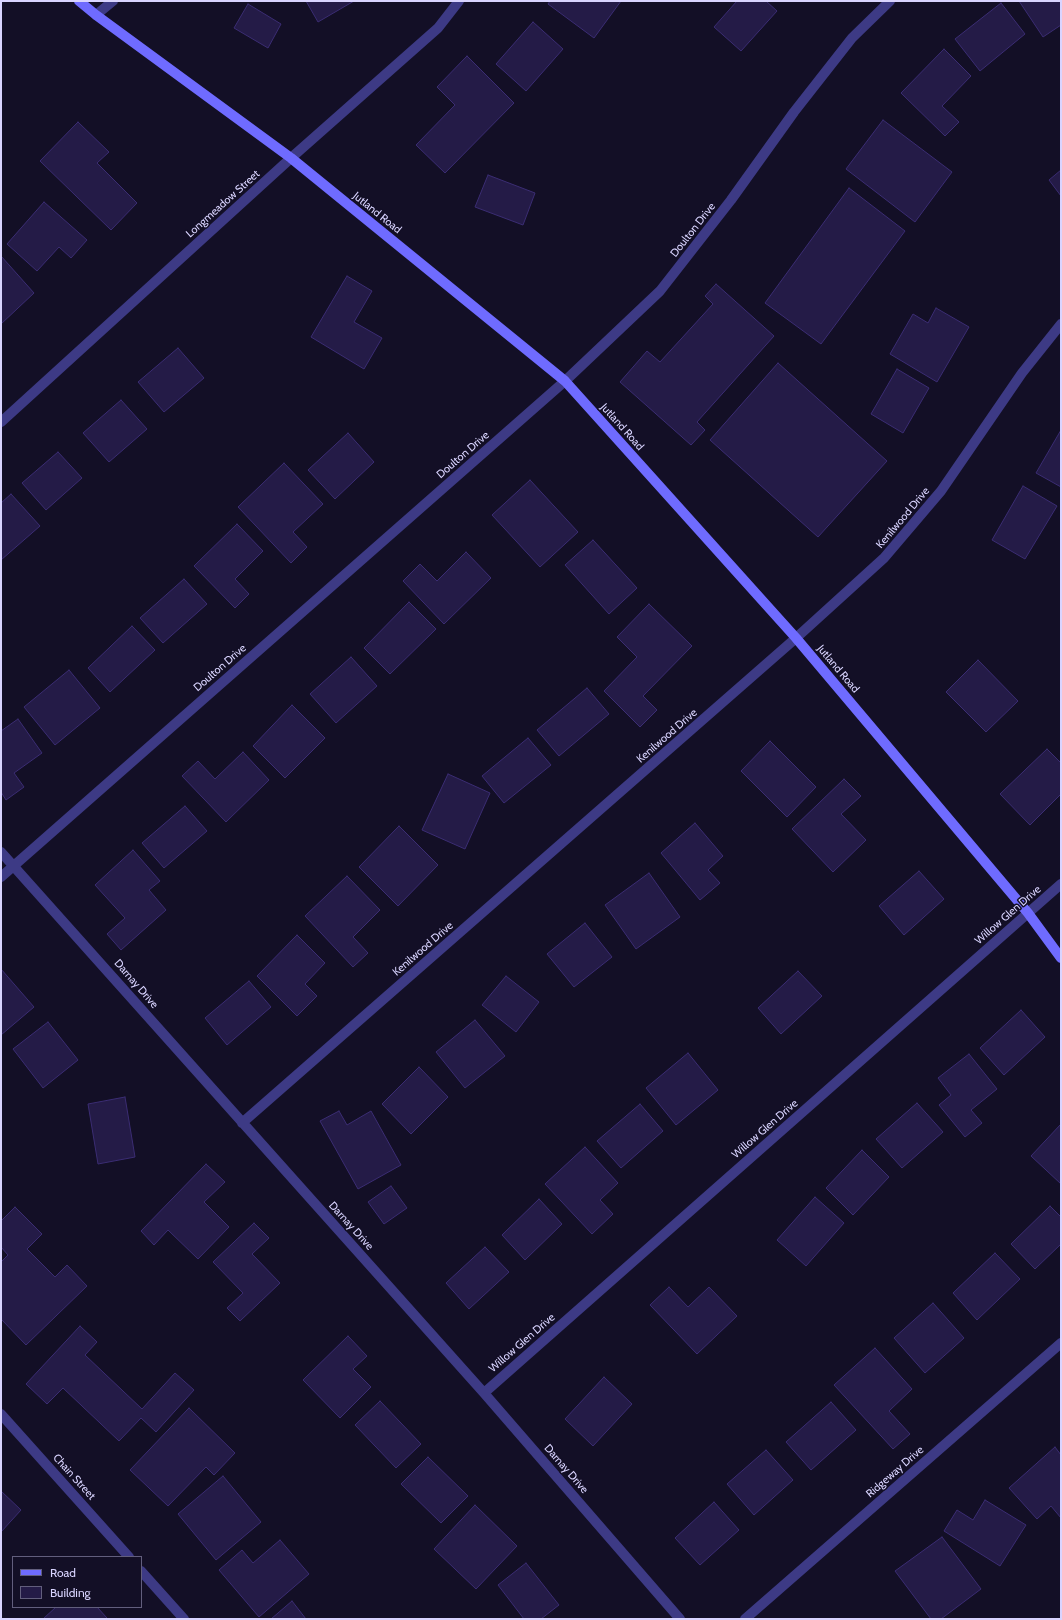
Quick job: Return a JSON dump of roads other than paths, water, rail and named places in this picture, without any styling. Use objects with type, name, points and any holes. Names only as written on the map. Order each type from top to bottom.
[{"type":"street","name":"Jutland Road","points":[[79,1],[291,158],[565,381],[796,638],[1028,912],[1061,958]]},
{"type":"street","points":[[96,15],[112,1]]},
{"type":"street","name":"Longmeadow Street","points":[[1,422],[291,158],[438,28],[459,1]]},
{"type":"street","name":"Doulton Drive","points":[[1,877],[565,381],[660,291],[731,200],[794,112],[852,38],[890,1]]},
{"type":"street","name":"Kenilwood Drive","points":[[242,1123],[796,638],[884,558],[941,491],[1022,373],[1061,324]]},
{"type":"street","name":"Darnay Drive","points":[[1,852],[108,970],[242,1123],[484,1393],[680,1619]]},
{"type":"street","name":"Willow Glen Drive","points":[[484,1393],[1061,884]]},
{"type":"street","name":"Ridgeway Drive","points":[[745,1619],[1061,1343]]},
{"type":"street","name":"Chain Street","points":[[1,1414],[127,1556]]},
{"type":"street","points":[[142,1572],[184,1619]]}]
